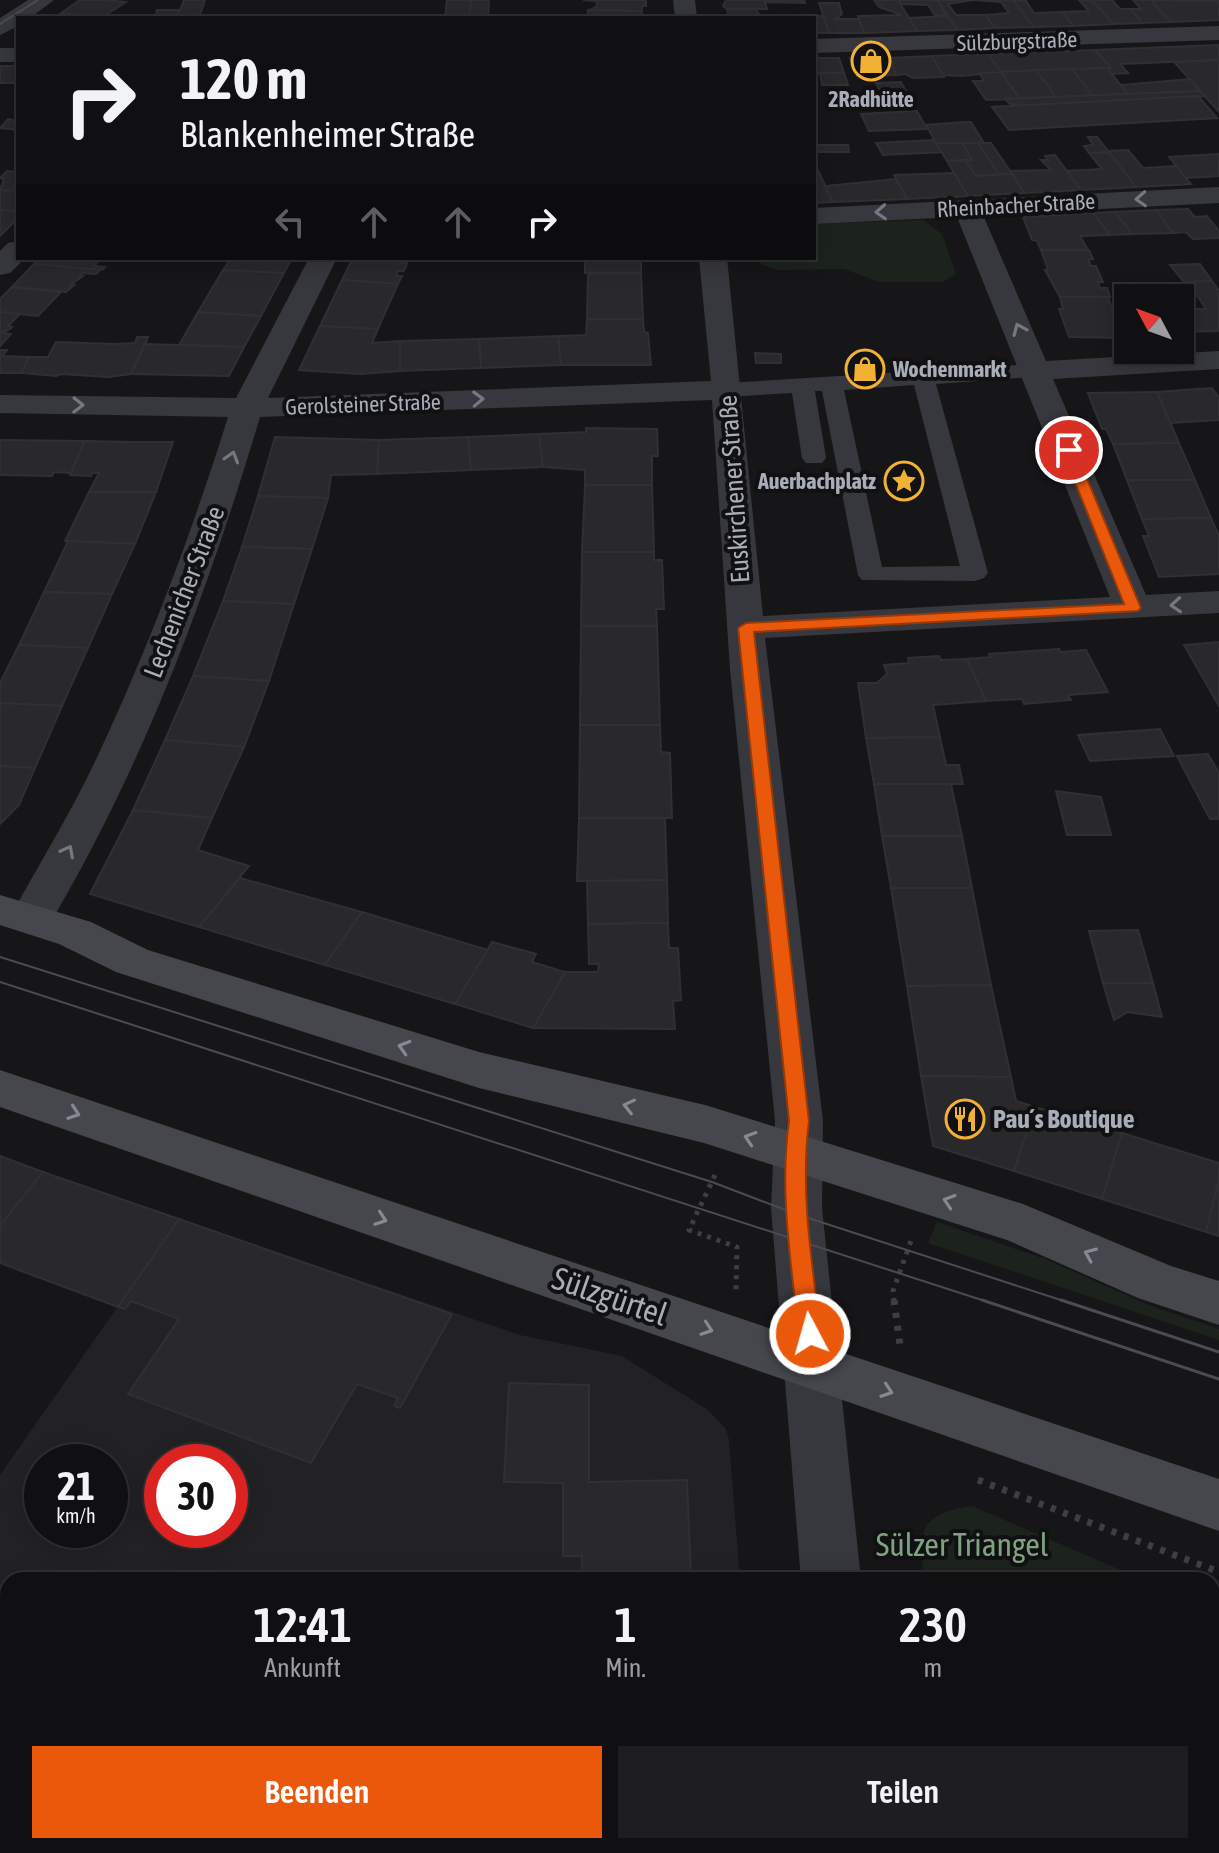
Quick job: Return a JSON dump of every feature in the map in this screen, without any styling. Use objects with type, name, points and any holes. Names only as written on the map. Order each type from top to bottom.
[{"type":"main road","points":[[15,915],[75,933],[132,961],[464,1065],[705,1124],[1023,1225],[1157,1283],[1219,1303]]},
{"type":"main road","name":"Sülzgürtel","points":[[0,1088],[1219,1505]]},
{"type":"street","points":[[18,16],[43,0]]},
{"type":"street","name":"Sülzburgstraße","points":[[816,46],[1219,33]]},
{"type":"street","name":"Rheinbacher Straße","points":[[816,216],[1219,195]]},
{"type":"street","points":[[967,208],[1133,608]]},
{"type":"street","points":[[0,267],[16,251]]},
{"type":"street","name":"Lechenicher Straße","points":[[15,915],[118,756],[172,630],[214,515],[247,408],[322,260]]},
{"type":"street","name":"Euskirchener Straße","points":[[713,260],[746,628],[799,1121],[795,1153],[796,1214],[813,1365],[830,1572]]},
{"type":"street","points":[[1036,371],[1219,360]]},
{"type":"street","name":"Gerolsteiner Straße","points":[[0,404],[247,408],[727,390]]},
{"type":"street","points":[[746,628],[1219,602]]},
{"type":"lane","points":[[727,390],[1036,371]]},
{"type":"lane","points":[[831,382],[871,575],[975,573],[923,377]]},
{"type":"lane","points":[[802,383],[814,458]]},
{"type":"path","points":[[721,1163],[689,1230],[737,1247],[736,1291]]},
{"type":"path","points":[[902,1357],[893,1291],[917,1225]]},
{"type":"shaded area","points":[[179,1219],[520,1335],[622,1356],[708,1410],[726,1429],[729,1440],[739,1572],[0,1572],[0,1475]]},
{"type":"green space","points":[[923,220],[942,234],[956,274],[942,282],[880,282],[844,269],[777,270],[761,264],[760,260],[816,260],[816,224]]},
{"type":"green space","points":[[937,1222],[1045,1259],[1151,1306],[1219,1329],[1219,1340],[928,1243]]},
{"type":"green space","name":"Sülzer Triangel","points":[[972,1506],[1125,1572],[923,1572],[921,1549],[926,1528],[941,1514]]},
{"type":"building","points":[[80,0],[126,2],[104,16],[61,13]]},
{"type":"building","points":[[184,0],[205,0],[200,16],[178,16]]},
{"type":"building","points":[[447,0],[471,0],[469,16],[445,16]]},
{"type":"building","points":[[471,0],[489,0],[488,16],[469,16]]},
{"type":"building","points":[[583,0],[642,0],[646,1],[646,6],[642,6],[642,11],[590,10],[597,6],[596,1]]},
{"type":"building","points":[[726,0],[804,0],[805,3],[765,2],[767,9],[727,9],[723,6]]},
{"type":"building","points":[[874,0],[898,0],[917,31],[864,33],[858,16],[902,15],[879,7]]},
{"type":"building","points":[[898,0],[937,0],[946,15],[935,15],[928,5],[901,4]]},
{"type":"building","points":[[937,0],[973,0],[948,4],[956,15],[985,15],[995,28],[957,30]]},
{"type":"building","points":[[973,0],[1013,0],[1034,27],[995,28],[985,15],[1009,13],[1001,2]]},
{"type":"building","points":[[1013,0],[1026,1],[1034,13],[1062,12],[1074,26],[1034,27]]},
{"type":"building","points":[[1079,0],[1092,0],[1114,24],[1074,26],[1062,12],[1089,11]]},
{"type":"building","points":[[1092,0],[1112,0],[1120,9],[1131,9],[1142,23],[1114,24]]},
{"type":"building","points":[[1133,0],[1151,0],[1171,22],[1142,23],[1131,9],[1141,9]]},
{"type":"building","points":[[1151,0],[1219,1],[1219,20],[1171,22]]},
{"type":"building","points":[[819,3],[839,3],[842,14],[836,19],[859,19],[864,33],[829,33]]},
{"type":"building","points":[[727,9],[756,9],[760,16],[729,16]]},
{"type":"building","points":[[157,10],[180,10],[178,16],[156,16]]},
{"type":"building","points":[[588,10],[642,11],[644,16],[588,16]]},
{"type":"building","points":[[816,16],[823,16],[829,33],[816,33]]},
{"type":"building","points":[[948,16],[957,30],[917,31],[909,18]]},
{"type":"building","points":[[1219,45],[1219,60],[1120,64],[1128,73],[1111,74],[1107,68],[1111,68],[1095,50]]},
{"type":"building","points":[[1095,50],[1111,68],[1001,72],[988,54]]},
{"type":"building","points":[[988,54],[1001,72],[943,75],[932,56]]},
{"type":"building","points":[[932,56],[944,77],[896,75],[890,58]]},
{"type":"building","points":[[816,58],[839,58],[844,73],[816,74]]},
{"type":"building","points":[[850,58],[890,58],[896,75],[857,76]]},
{"type":"building","points":[[1219,60],[1219,112],[1174,62]]},
{"type":"building","points":[[0,66],[16,66],[16,83],[0,83]]},
{"type":"building","points":[[1107,68],[1128,94],[1092,95],[1072,69]]},
{"type":"building","points":[[1072,69],[1092,95],[1056,97],[1036,70]]},
{"type":"building","points":[[1036,70],[1056,97],[1019,98],[1001,72]]},
{"type":"building","points":[[1001,72],[1019,99],[986,100],[973,81],[984,81],[979,73]]},
{"type":"building","points":[[820,73],[844,73],[848,85],[822,85]]},
{"type":"building","points":[[1190,79],[1200,91],[1128,94],[1121,85]]},
{"type":"building","points":[[901,82],[911,101],[885,102],[876,83]]},
{"type":"building","points":[[1200,91],[1205,96],[1033,105],[1010,104],[1005,99]]},
{"type":"building","points":[[1198,96],[1217,118],[1009,130],[992,107]]},
{"type":"building","points":[[917,111],[927,129],[869,131],[861,114]]},
{"type":"building","points":[[8,119],[16,121],[16,130],[0,128]]},
{"type":"building","points":[[971,122],[984,143],[936,143],[926,125]]},
{"type":"building","points":[[1088,137],[1097,137],[1109,152],[1089,153],[1084,146],[1093,145]]},
{"type":"building","points":[[934,140],[942,152],[883,155],[876,143]]},
{"type":"building","points":[[936,143],[962,143],[972,160],[947,161]]},
{"type":"building","points":[[962,143],[978,143],[999,174],[976,176],[965,160],[972,160]]},
{"type":"building","points":[[978,143],[991,143],[1012,174],[999,174]]},
{"type":"building","points":[[816,145],[848,145],[849,152],[816,152]]},
{"type":"building","points":[[1128,150],[1143,168],[1176,166],[1191,184],[1136,187],[1108,151]]},
{"type":"building","points":[[1109,152],[1136,187],[1081,190],[1067,171],[1102,169],[1089,153]]},
{"type":"building","points":[[1219,154],[1219,176],[1186,178],[1169,157]]},
{"type":"building","points":[[1055,155],[1081,190],[1024,193],[1011,171],[1051,170],[1041,160],[1048,160],[1045,156]]},
{"type":"building","points":[[965,160],[976,176],[1012,174],[1024,193],[968,196],[947,161]]},
{"type":"building","points":[[816,170],[818,170],[833,202],[816,203]]},
{"type":"building","points":[[7,171],[16,172],[16,191],[0,190],[4,179],[0,178]]},
{"type":"building","points":[[954,173],[968,196],[907,199],[894,175]]},
{"type":"building","points":[[896,179],[907,199],[833,202],[825,186]]},
{"type":"building","points":[[0,190],[16,191],[16,212],[0,210]]},
{"type":"building","points":[[1188,209],[1195,217],[1207,216],[1219,231],[1219,238],[1193,239],[1186,232],[1173,233],[1156,210]]},
{"type":"building","points":[[0,210],[16,212],[16,220],[0,236]]},
{"type":"building","points":[[1156,210],[1173,233],[1132,234],[1115,212]]},
{"type":"building","points":[[1115,212],[1132,234],[1110,235],[1093,213]]},
{"type":"building","points":[[1093,213],[1110,235],[1080,236],[1088,250],[1041,250],[1037,241],[1032,240],[1023,217]]},
{"type":"building","points":[[1041,250],[1089,250],[1093,259],[1088,259],[1091,266],[1096,266],[1103,282],[1098,282],[1100,288],[1107,288],[1110,297],[1060,297],[1045,270],[1048,270]]},
{"type":"building","points":[[38,260],[99,260],[94,266],[105,267],[102,270],[34,264]]},
{"type":"building","points":[[230,260],[291,260],[284,273],[223,270]]},
{"type":"building","points":[[352,260],[403,260],[402,263],[407,263],[404,271],[398,271],[396,276],[402,276],[398,284],[342,280]]},
{"type":"building","points":[[585,260],[641,260],[641,273],[585,273]]},
{"type":"building","points":[[34,264],[100,270],[96,274],[82,273],[79,276],[83,276],[66,292],[12,287]]},
{"type":"building","points":[[1200,264],[1212,281],[1184,282],[1170,265]]},
{"type":"building","points":[[223,270],[284,273],[261,316],[198,312]]},
{"type":"building","points":[[641,273],[643,319],[587,319],[588,274]]},
{"type":"building","points":[[342,280],[398,284],[378,329],[320,326]]},
{"type":"building","points":[[1212,281],[1219,291],[1219,331],[1194,332],[1194,309],[1206,309],[1194,291],[1194,284],[1188,282]]},
{"type":"building","points":[[12,287],[61,292],[38,316],[0,312],[0,299]]},
{"type":"building","points":[[1060,297],[1108,297],[1114,309],[1114,338],[1069,337],[1059,309],[1063,309]]},
{"type":"building","points":[[0,312],[20,314],[8,326],[12,327],[2,333],[11,334],[0,346]]},
{"type":"building","points":[[198,312],[261,316],[244,347],[179,345]]},
{"type":"building","points":[[587,319],[643,319],[644,332],[648,333],[651,365],[561,365],[558,336],[586,335]]},
{"type":"building","points":[[320,326],[378,329],[372,343],[400,341],[400,371],[360,374],[299,370]]},
{"type":"building","points":[[558,336],[561,365],[481,368],[479,339]]},
{"type":"building","points":[[137,337],[148,337],[131,374],[108,377],[21,373],[29,357],[48,357],[56,342],[135,343]]},
{"type":"building","points":[[479,339],[481,368],[400,371],[400,341]]},
{"type":"building","points":[[145,344],[244,347],[229,376],[131,374]]},
{"type":"building","points":[[0,350],[7,350],[2,356],[29,357],[21,373],[0,373]]},
{"type":"building","points":[[755,353],[781,354],[781,363],[756,363]]},
{"type":"building","points":[[1212,388],[1219,398],[1219,420],[1170,423],[1157,392]]},
{"type":"building","points":[[1157,392],[1179,443],[1113,444],[1106,429],[1102,429],[1088,393]]},
{"type":"building","points":[[586,428],[657,429],[658,456],[652,456],[652,485],[585,485],[585,470],[543,467],[539,434],[586,432]]},
{"type":"building","points":[[539,434],[543,467],[471,470],[468,437]]},
{"type":"building","points":[[275,437],[379,440],[377,474],[331,475],[328,498],[258,496]]},
{"type":"building","points":[[468,437],[471,470],[377,474],[379,440]]},
{"type":"building","points":[[0,440],[85,441],[71,473],[54,472],[52,476],[0,475]]},
{"type":"building","points":[[85,441],[173,442],[156,492],[89,492],[99,473],[92,473],[91,476],[70,475]]},
{"type":"building","points":[[1179,443],[1195,480],[1127,480],[1113,444]]},
{"type":"building","points":[[1127,480],[1195,480],[1211,518],[1142,519]]},
{"type":"building","points":[[585,485],[652,485],[654,552],[582,552]]},
{"type":"building","points":[[89,492],[156,492],[135,544],[65,541]]},
{"type":"building","points":[[258,496],[328,498],[312,549],[242,547]]},
{"type":"building","points":[[1211,518],[1219,536],[1219,574],[1159,577],[1143,536],[1149,536],[1142,519]]},
{"type":"building","points":[[68,541],[135,544],[112,594],[44,592]]},
{"type":"building","points":[[242,547],[312,549],[294,604],[223,601]]},
{"type":"building","points":[[582,552],[654,552],[654,560],[662,560],[664,609],[656,609],[657,626],[581,626]]},
{"type":"building","points":[[44,592],[112,594],[88,648],[19,645]]},
{"type":"building","points":[[223,601],[294,604],[269,681],[193,676]]},
{"type":"building","points":[[581,626],[657,626],[660,725],[580,725]]},
{"type":"building","points":[[1219,642],[1219,706],[1184,645]]},
{"type":"building","points":[[19,645],[88,648],[62,706],[0,703],[0,683]]},
{"type":"building","points":[[1059,649],[1061,652],[1086,650],[1108,692],[1068,695],[1071,700],[1024,704],[1022,699],[986,701],[967,659],[991,657],[989,654]]},
{"type":"building","points":[[939,656],[941,660],[967,659],[986,701],[933,705],[940,737],[866,738],[858,683],[877,683],[887,674],[884,665],[909,663],[908,658]]},
{"type":"building","points":[[193,676],[269,681],[244,747],[165,740]]},
{"type":"building","points":[[0,703],[62,706],[35,768],[0,766]]},
{"type":"building","points":[[580,725],[660,725],[661,752],[670,753],[672,818],[579,818]]},
{"type":"building","points":[[1160,729],[1174,756],[1090,761],[1078,735]]},
{"type":"building","points":[[940,737],[946,765],[959,765],[963,784],[874,784],[866,738]]},
{"type":"building","points":[[165,740],[244,747],[212,818],[133,810]]},
{"type":"building","points":[[1208,754],[1219,773],[1219,819],[1210,819],[1177,756]]},
{"type":"building","points":[[0,766],[35,768],[19,805],[0,824]]},
{"type":"building","points":[[874,784],[951,784],[962,836],[882,836]]},
{"type":"building","points":[[1056,791],[1101,797],[1111,835],[1067,835]]},
{"type":"building","points":[[133,810],[212,818],[198,850],[249,866],[199,927],[90,894]]},
{"type":"building","points":[[579,818],[665,818],[667,880],[577,881]]},
{"type":"building","points":[[882,836],[962,836],[972,888],[891,888]]},
{"type":"building","points":[[240,878],[362,912],[325,965],[199,927]]},
{"type":"building","points":[[667,880],[668,923],[588,924],[587,881]]},
{"type":"building","points":[[891,888],[972,888],[991,985],[907,986]]},
{"type":"building","points":[[362,912],[488,950],[455,1004],[325,965]]},
{"type":"building","points":[[668,923],[669,948],[678,948],[681,1000],[673,1001],[675,1029],[533,1028],[565,972],[598,972],[599,964],[589,964],[588,924]]},
{"type":"building","points":[[1138,930],[1153,983],[1103,983],[1089,931]]},
{"type":"building","points":[[492,942],[536,954],[532,962],[565,972],[533,1028],[455,1004]]},
{"type":"building","points":[[1103,983],[1153,983],[1162,1017],[1128,1012],[1114,1020]]},
{"type":"building","points":[[991,985],[1011,1077],[921,1076],[907,986]]},
{"type":"building","points":[[921,1076],[1011,1077],[1016,1101],[1035,1107],[1014,1171],[933,1146]]},
{"type":"building","points":[[1035,1107],[1122,1133],[1102,1199],[1014,1171]]},
{"type":"building","points":[[1122,1133],[1219,1163],[1219,1179],[1206,1232],[1102,1199]]},
{"type":"building","points":[[0,1156],[43,1172],[0,1226]]},
{"type":"building","points":[[43,1172],[179,1219],[118,1307],[0,1263],[0,1226]]},
{"type":"building","points":[[1219,1179],[1219,1236],[1206,1232]]},
{"type":"building","points":[[179,1219],[452,1314],[400,1408],[394,1406],[398,1398],[357,1384],[311,1463],[128,1394],[179,1319],[131,1301],[125,1309],[118,1307]]},
{"type":"building","points":[[509,1383],[589,1385],[589,1482],[687,1480],[691,1572],[582,1572],[582,1556],[563,1556],[563,1483],[504,1482]]},
{"type":"tram line","points":[[0,24],[38,0]]},
{"type":"tram line","points":[[0,957],[712,1182],[796,1214],[1067,1302]]},
{"type":"tram line","points":[[0,982],[988,1302]]},
{"type":"tram line","points":[[982,1300],[988,1302]]},
{"type":"tram line","points":[[1061,1300],[1219,1352]]},
{"type":"tram line","points":[[988,1302],[1219,1379]]},
{"type":"place","name":"2Radhütte","points":[[871,61]]},
{"type":"place","name":"Wochenmarkt","points":[[865,369]]},
{"type":"place","name":"Auerbachplatz","points":[[904,481]]},
{"type":"place","name":"Pau´s Boutique","points":[[965,1119]]},
{"type":"route","points":[[810,1334],[796,1214],[795,1153],[799,1121],[746,628],[1133,608],[1069,450]]}]
